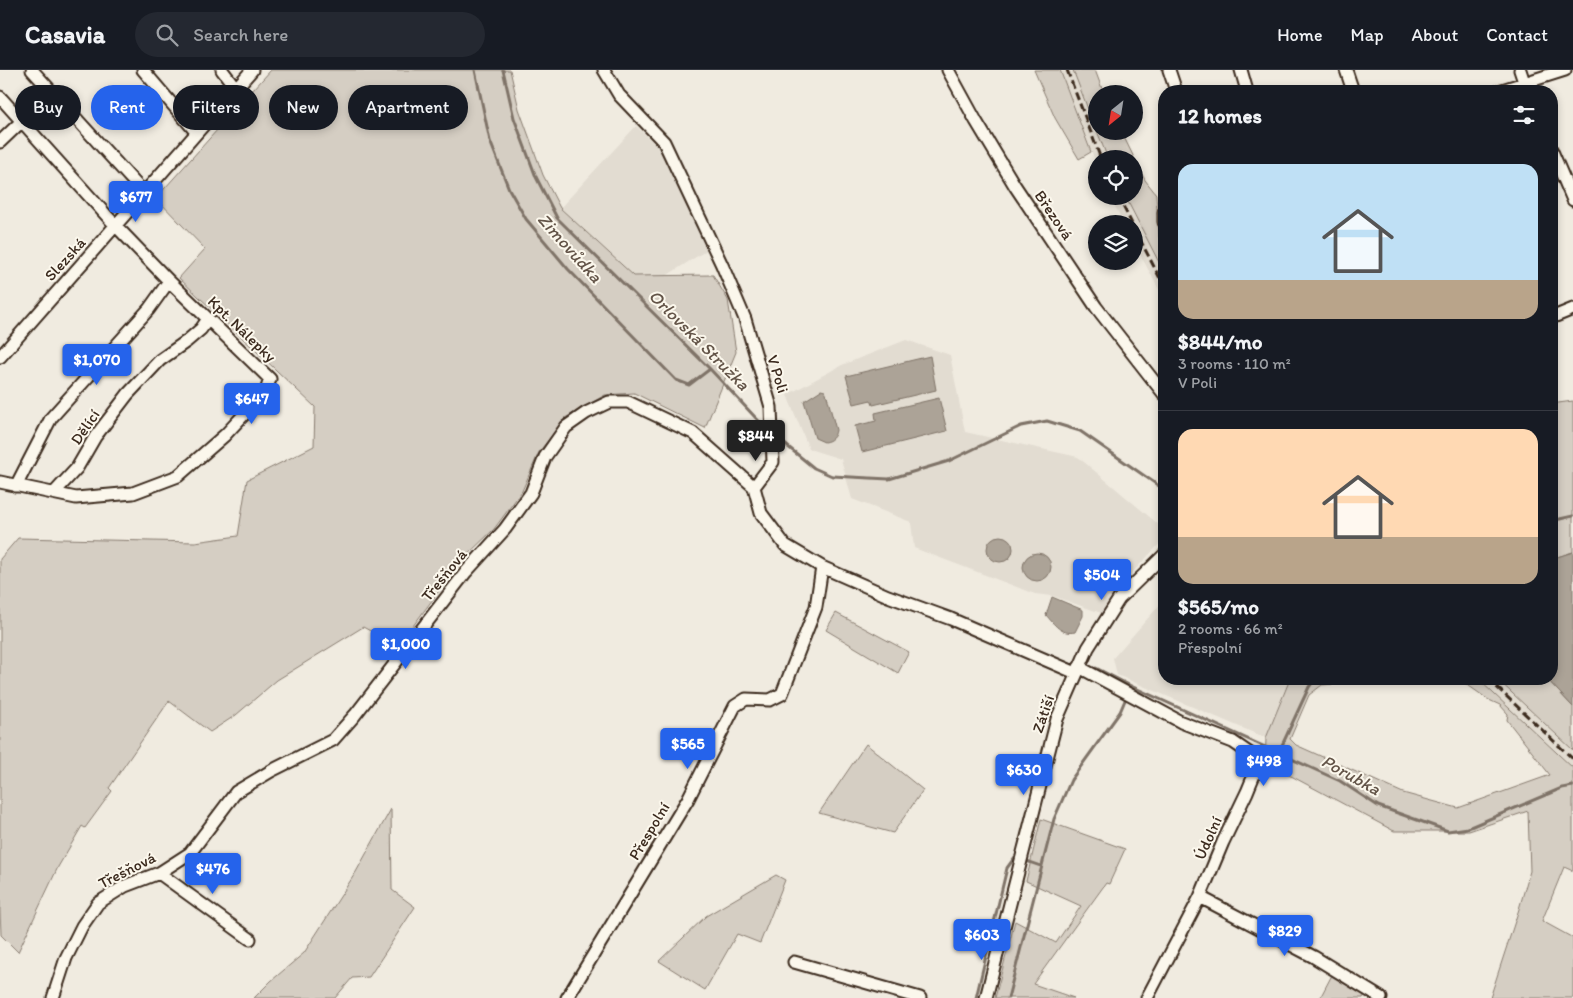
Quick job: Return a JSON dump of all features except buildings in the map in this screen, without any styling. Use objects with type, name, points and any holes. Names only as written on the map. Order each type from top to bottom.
[{"type":"street","points":[[32,70],[143,192]]},
{"type":"street","points":[[143,70],[196,132]]},
{"type":"street","points":[[222,70],[233,85]]},
{"type":"street","name":"Slezská","points":[[237,85],[252,70]]},
{"type":"street","name":"V Poli","points":[[604,70],[619,95],[664,142],[722,265],[745,319],[771,407],[773,462],[754,487]]},
{"type":"street","name":"Březová","points":[[948,70],[1015,186],[1096,307],[1158,386]]},
{"type":"street","points":[[1169,70],[1174,85]]},
{"type":"street","points":[[1241,70],[1245,85]]},
{"type":"street","points":[[1346,70],[1350,85]]},
{"type":"street","points":[[1520,70],[1525,85]]},
{"type":"street","points":[[1531,85],[1565,70]]},
{"type":"street","name":"Kpt. Nálepky","points":[[0,97],[15,113]]},
{"type":"street","points":[[0,142],[15,128]]},
{"type":"street","name":"Kpt. Nálepky","points":[[0,482],[76,498],[133,493],[178,476],[225,435],[266,391],[270,379],[169,281],[116,226],[30,130]]},
{"type":"street","name":"Slezská","points":[[0,357],[196,132]]},
{"type":"street","points":[[1558,162],[1570,184],[1573,200]]},
{"type":"street","points":[[16,486],[51,418],[150,309],[169,281]]},
{"type":"street","points":[[1558,315],[1573,309]]},
{"type":"street","name":"Dělící","points":[[54,493],[77,468],[95,437],[128,394],[160,360],[201,329],[208,318]]},
{"type":"street","name":"Třešňová","points":[[53,998],[66,958],[82,926],[98,903],[124,886],[160,873],[190,853],[236,792],[271,771],[333,740],[355,715],[463,575],[505,529],[531,493],[545,458],[566,427],[586,413],[608,402],[628,402],[693,433],[754,487]]},
{"type":"street","points":[[754,487],[761,513],[785,544],[822,568],[888,596],[1078,670]]},
{"type":"street","name":"Zátiší","points":[[986,998],[1057,719],[1088,648],[1119,599],[1158,561]]},
{"type":"street","name":"Přespolní","points":[[568,998],[688,799],[735,706],[746,698],[770,700],[782,694],[816,607],[822,568]]},
{"type":"street","name":"Údolní","points":[[1078,670],[1181,722],[1233,742],[1250,752],[1256,763],[1254,775],[1247,792],[1200,897],[1147,998]]},
{"type":"street","points":[[160,873],[250,939]]},
{"type":"street","points":[[1200,897],[1314,957],[1381,998]]},
{"type":"street","points":[[794,962],[920,998]]},
{"type":"shaded area","points":[[271,70],[510,70],[519,109],[543,175],[560,208],[634,276],[713,275],[728,300],[736,352],[705,428],[634,393],[605,395],[565,418],[539,452],[522,491],[494,529],[462,560],[398,646],[363,627],[277,680],[236,715],[210,732],[169,701],[109,788],[112,791],[85,828],[82,826],[58,867],[18,952],[1,935],[0,559],[18,538],[195,542],[238,536],[247,480],[314,446],[315,407],[179,278],[205,249],[156,198],[217,130],[259,130],[258,85]]},
{"type":"shaded area","points":[[1034,70],[1060,70],[1090,150],[1088,150],[1088,154],[1079,159],[1055,118]]},
{"type":"shaded area","points":[[1060,70],[1073,70],[1088,110],[1088,140],[1100,140],[1104,150],[1091,150]]},
{"type":"shaded area","points":[[1073,70],[1095,70],[1101,85],[1088,85],[1088,109]]},
{"type":"shaded area","points":[[636,126],[660,148],[707,250],[666,276],[634,276],[560,208]]},
{"type":"shaded area","points":[[1101,140],[1125,140],[1130,150],[1104,150]]},
{"type":"shaded area","points":[[1143,176],[1156,194],[1158,260],[1143,231],[1143,215],[1135,215],[1130,205],[1143,205]]},
{"type":"shaded area","points":[[1114,205],[1130,205],[1135,215],[1120,215]]},
{"type":"shaded area","points":[[1143,231],[1158,260],[1158,288],[1143,260]]},
{"type":"shaded area","points":[[906,340],[950,355],[965,432],[1078,457],[1158,524],[1158,545],[1113,593],[1101,613],[1053,596],[1035,594],[914,548],[911,522],[852,499],[841,459],[809,449],[787,395],[842,365]]},
{"type":"shaded area","points":[[930,356],[936,390],[873,405],[871,400],[854,404],[846,376]]},
{"type":"shaded area","points":[[821,390],[825,391],[827,396],[836,430],[835,435],[829,441],[824,442],[815,438],[804,401]]},
{"type":"shaded area","points":[[939,398],[947,431],[862,452],[855,426],[876,421],[875,413]]},
{"type":"shaded area","points":[[1573,401],[1573,552],[1558,557],[1558,403]]},
{"type":"shaded area","points":[[1000,536],[1009,540],[1013,549],[1009,558],[1000,562],[991,558],[987,549],[991,540]]},
{"type":"shaded area","points":[[1573,552],[1573,707],[1553,685],[1558,685],[1558,557]]},
{"type":"shaded area","points":[[1037,553],[1047,557],[1051,567],[1047,577],[1037,581],[1027,577],[1023,567],[1027,557]]},
{"type":"shaded area","points":[[1052,597],[1083,610],[1083,616],[1075,632],[1070,633],[1062,630],[1046,615]]},
{"type":"shaded area","points":[[1158,607],[1158,685],[1288,685],[1266,738],[1117,675],[1113,658]]},
{"type":"shaded area","points":[[836,613],[909,652],[898,673],[826,630]]},
{"type":"shaded area","points":[[1288,685],[1322,685],[1309,695],[1290,739],[1296,745],[1403,793],[1458,808],[1550,775],[1507,720],[1508,714],[1500,705],[1489,700],[1468,685],[1484,685],[1573,768],[1573,871],[1564,867],[1542,921],[1573,938],[1573,998],[1490,998],[1530,871],[1528,811],[1469,831],[1394,831],[1293,777],[1265,765],[1266,738]]},
{"type":"shaded area","points":[[1484,685],[1503,685],[1573,750],[1573,768]]},
{"type":"shaded area","points":[[1503,685],[1553,685],[1573,707],[1573,750]]},
{"type":"shaded area","points":[[866,744],[923,790],[893,833],[819,813]]},
{"type":"shaded area","points":[[391,809],[392,890],[415,907],[369,977],[352,978],[335,998],[254,998],[304,953],[356,872]]},
{"type":"shaded area","points":[[1041,819],[1125,849],[1109,884],[1106,883],[1033,984],[1074,998],[995,998],[1015,921],[1056,943],[1081,906],[1026,881]]},
{"type":"shaded area","points":[[776,875],[785,880],[760,943],[737,934],[705,990],[659,961],[706,916]]},
{"type":"shaded area","points":[[1332,975],[1366,993],[1363,998],[1320,998]]},
{"type":"waterway","name":"Zimovůdka","points":[[475,70],[490,141],[509,189],[526,219],[568,269],[676,380],[689,385],[710,369]]},
{"type":"waterway","name":"Orlovská Stružka","points":[[503,70],[514,118],[536,177],[557,218],[710,369],[769,432]]},
{"type":"waterway","name":"Orlovská Stružka","points":[[776,437],[814,468],[832,476],[889,479],[949,461],[1021,426],[1047,421],[1080,431],[1158,485]]},
{"type":"waterway","name":"Orlovská Stružka","points":[[1558,519],[1573,516]]},
{"type":"waterway","points":[[1096,668],[1131,686]]},
{"type":"waterway","points":[[1278,754],[1310,685]]},
{"type":"waterway","name":"Porubka","points":[[1008,998],[1054,819],[1071,780],[1120,712],[1131,686],[1340,781],[1378,806],[1448,831],[1468,828],[1562,788],[1573,786]]},
{"type":"waterway","points":[[976,998],[1007,868],[1015,857],[1041,866]]},
{"type":"railway","points":[[1067,70],[1098,150]]},
{"type":"railway","points":[[1122,205],[1128,215]]},
{"type":"railway","points":[[1143,245],[1158,274]]},
{"type":"railway","points":[[1494,685],[1573,759]]}]
